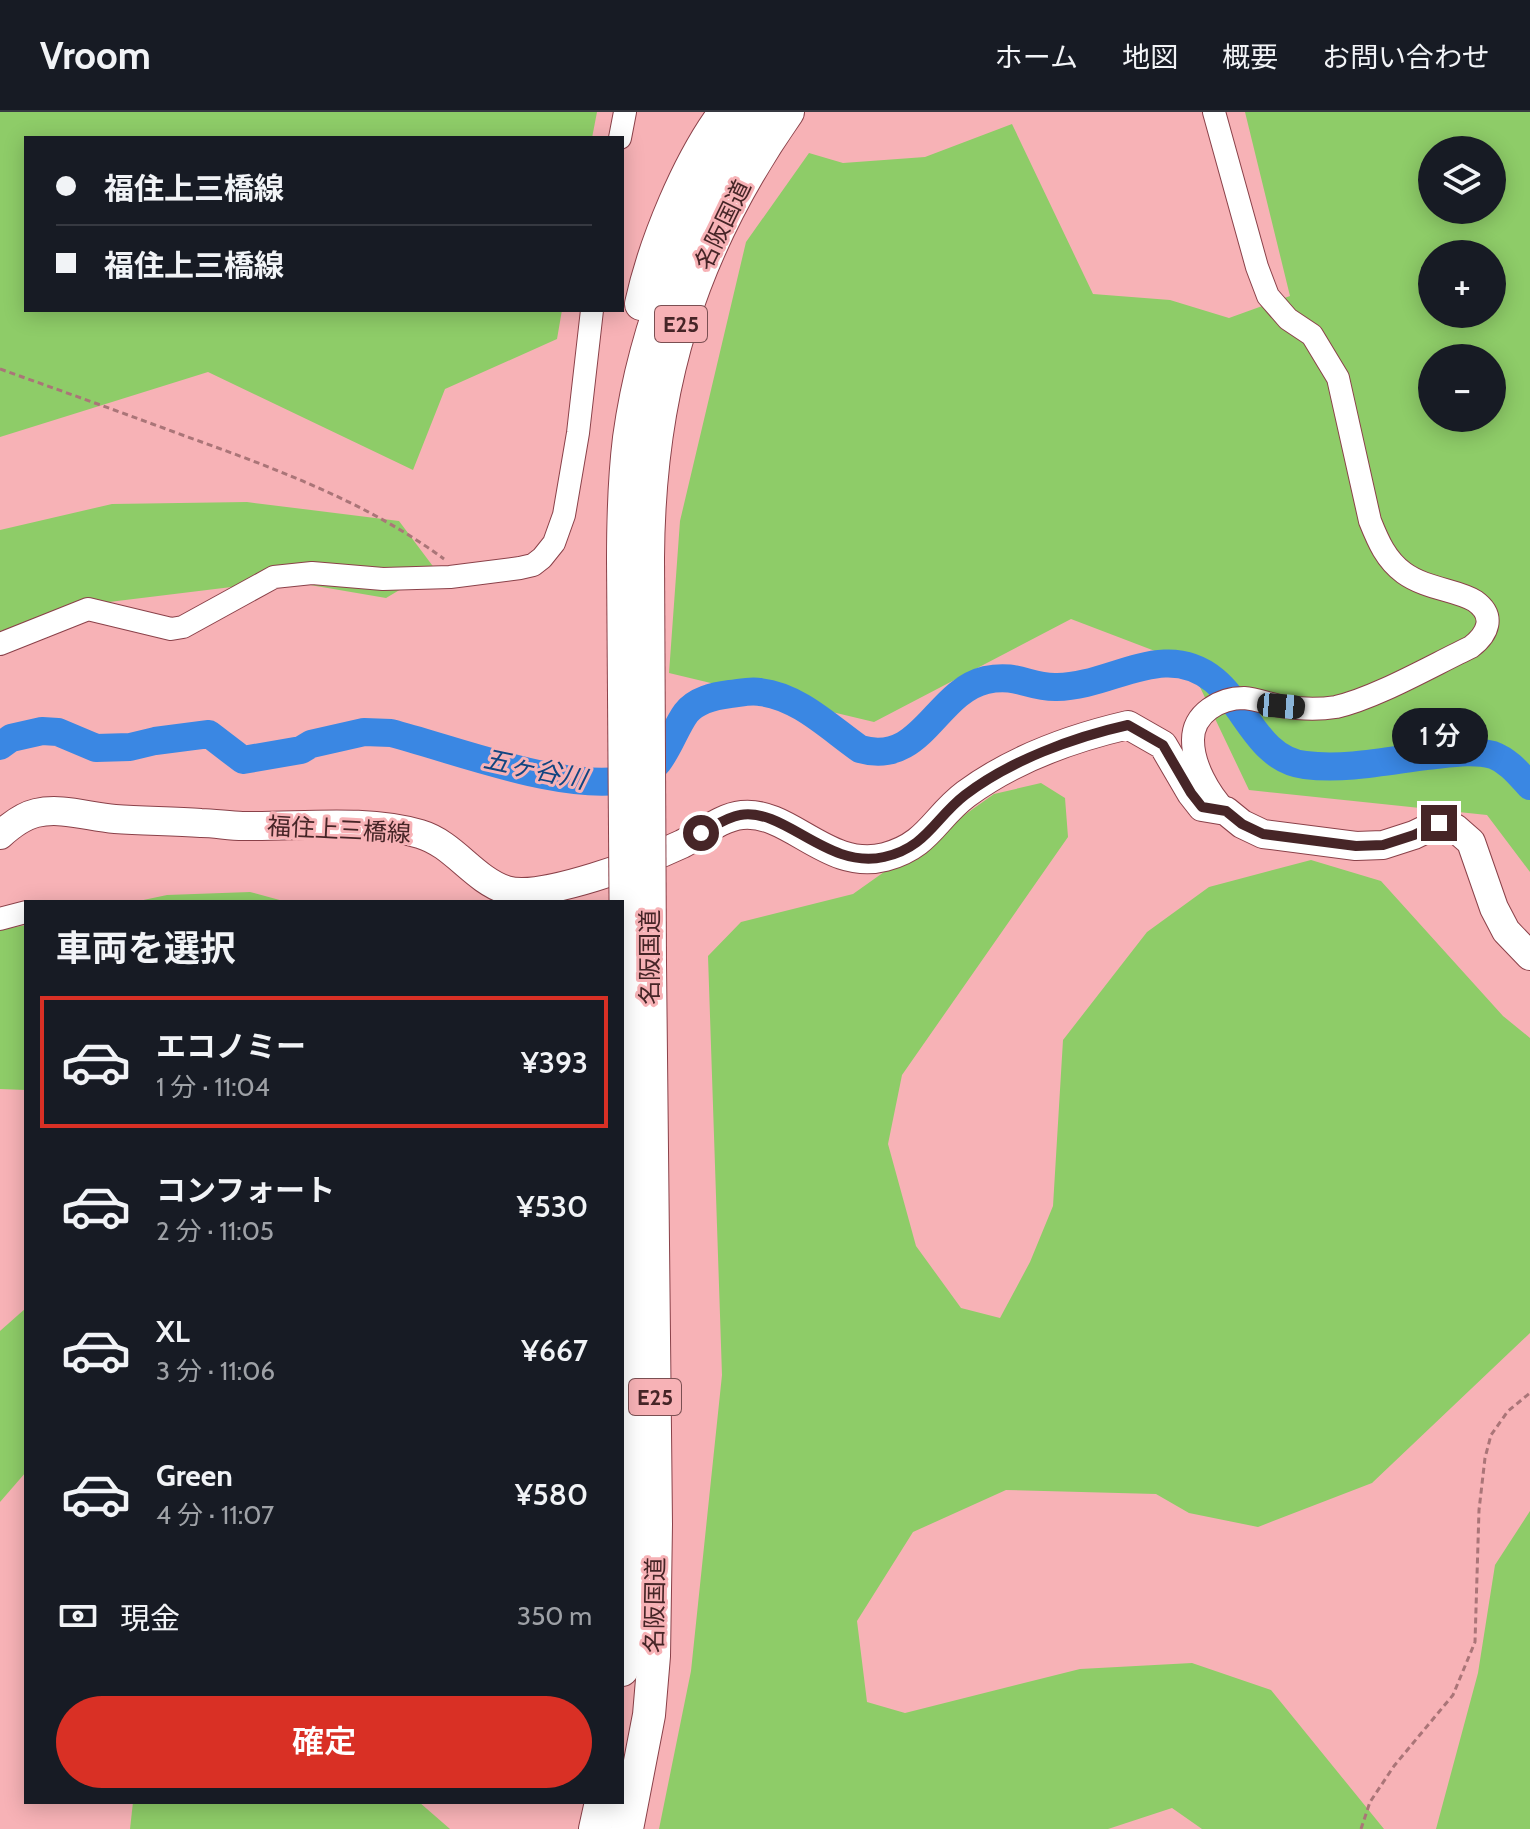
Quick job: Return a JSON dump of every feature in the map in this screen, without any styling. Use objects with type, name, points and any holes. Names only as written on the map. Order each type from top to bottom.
[{"type":"highway","points":[[624,502],[628,372],[643,295],[660,243],[688,176],[725,112]]},
{"type":"highway","name":"名阪国道","points":[[627,1829],[647,1728],[654,1656],[656,1524],[638,963],[635,559],[624,502],[637,390],[665,291],[711,189],[758,112]]},
{"type":"highway","name":"名阪国道","points":[[635,559],[648,502],[662,395],[693,290],[732,203],[757,157],[788,112]]},
{"type":"highway","points":[[654,445],[676,354],[711,265],[734,218],[763,171],[807,112]]},
{"type":"highway","name":"名阪国道","points":[[624,1611],[638,963]]},
{"type":"highway","points":[[595,1829],[601,1804]]},
{"type":"main road","name":"福住上三橋線","points":[[0,835],[11,825],[34,813],[62,812],[113,819],[243,826],[298,823],[389,828],[420,833],[440,842],[482,877],[507,891],[530,892],[603,876],[741,815],[768,818],[825,849],[853,858],[883,858],[925,838],[963,796],[997,774],[1093,733],[1128,725],[1163,745],[1202,807],[1226,811],[1242,824],[1263,834],[1356,846],[1383,845],[1439,823],[1455,828],[1471,842],[1494,908],[1506,931],[1530,956]]},
{"type":"street","points":[[620,136],[625,112]]},
{"type":"street","points":[[1214,112],[1268,296],[1288,319],[1312,335],[1338,378],[1370,521],[1379,542],[1390,562],[1407,575],[1432,588],[1473,600],[1485,612],[1488,626],[1484,637],[1471,647],[1357,701],[1311,709],[1245,698],[1213,706],[1198,719],[1193,733],[1193,751],[1215,799],[1226,811]]},
{"type":"street","points":[[0,644],[88,609],[171,629],[183,627],[274,577],[312,573],[383,579],[464,575],[533,565],[554,543],[564,515],[592,312]]},
{"type":"street","points":[[0,919],[24,913]]},
{"type":"path","points":[[0,369],[239,455],[345,499],[419,541],[464,575]]},
{"type":"path","points":[[1361,1829],[1370,1802],[1394,1766],[1453,1695],[1475,1642],[1479,1510],[1485,1458],[1491,1435],[1508,1411],[1530,1393]]},
{"type":"green space","points":[[0,112],[597,112],[592,136],[24,136],[24,312],[562,312],[557,339],[445,389],[413,470],[208,372],[0,437]]},
{"type":"green space","points":[[1245,112],[1530,112],[1530,872],[1487,815],[1249,790],[1189,664],[1071,619],[874,722],[669,673],[680,521],[746,242],[809,153],[843,163],[925,157],[1012,124],[1093,294],[1170,300],[1229,318],[1290,296]]},
{"type":"green space","points":[[247,502],[399,521],[435,569],[386,598],[310,585],[257,584],[109,602],[0,631],[0,530],[112,504]]},
{"type":"green space","points":[[1041,783],[1065,798],[1068,837],[902,1075],[888,1144],[916,1246],[961,1308],[1000,1318],[1030,1262],[1053,1206],[1063,1040],[1147,932],[1209,887],[1311,860],[1381,881],[1503,1016],[1530,1038],[1530,1333],[1372,1483],[1258,1527],[1189,1513],[1156,1494],[1006,1490],[913,1532],[857,1621],[867,1702],[905,1713],[1080,1669],[1192,1663],[1271,1690],[1384,1829],[1202,1829],[1172,1808],[1108,1829],[659,1829],[691,1671],[722,1375],[708,956],[741,922],[853,894],[994,794]]},
{"type":"green space","points":[[250,892],[280,900],[143,900],[167,895]]},
{"type":"green space","points":[[24,925],[24,1090],[0,1089],[0,930]]},
{"type":"green space","points":[[24,1310],[24,1474],[0,1502],[0,1331]]},
{"type":"green space","points":[[1530,1511],[1530,1829],[1436,1829],[1478,1673],[1495,1565]]},
{"type":"green space","points":[[133,1804],[421,1804],[450,1829],[130,1829]]},
{"type":"waterway","name":"五ヶ谷川","points":[[0,746],[11,738],[42,731],[58,732],[96,748],[130,747],[209,734],[243,760],[301,750],[311,744],[364,732],[391,733],[547,776],[609,782],[635,778],[653,768],[686,713],[700,702],[718,696],[752,691],[774,695],[813,714],[860,749],[881,752],[899,748],[914,738],[954,698],[968,687],[986,680],[1007,678],[1057,687],[1077,685],[1157,664],[1176,664],[1195,669],[1214,680],[1264,742],[1289,761],[1335,766],[1477,752],[1504,761],[1530,786]]},
{"type":"route","points":[[701,833],[741,815],[768,818],[825,849],[853,858],[883,858],[925,838],[963,796],[997,774],[1093,733],[1128,725],[1163,745],[1202,807],[1226,811],[1242,824],[1263,834],[1356,846],[1383,845],[1439,823]]}]
